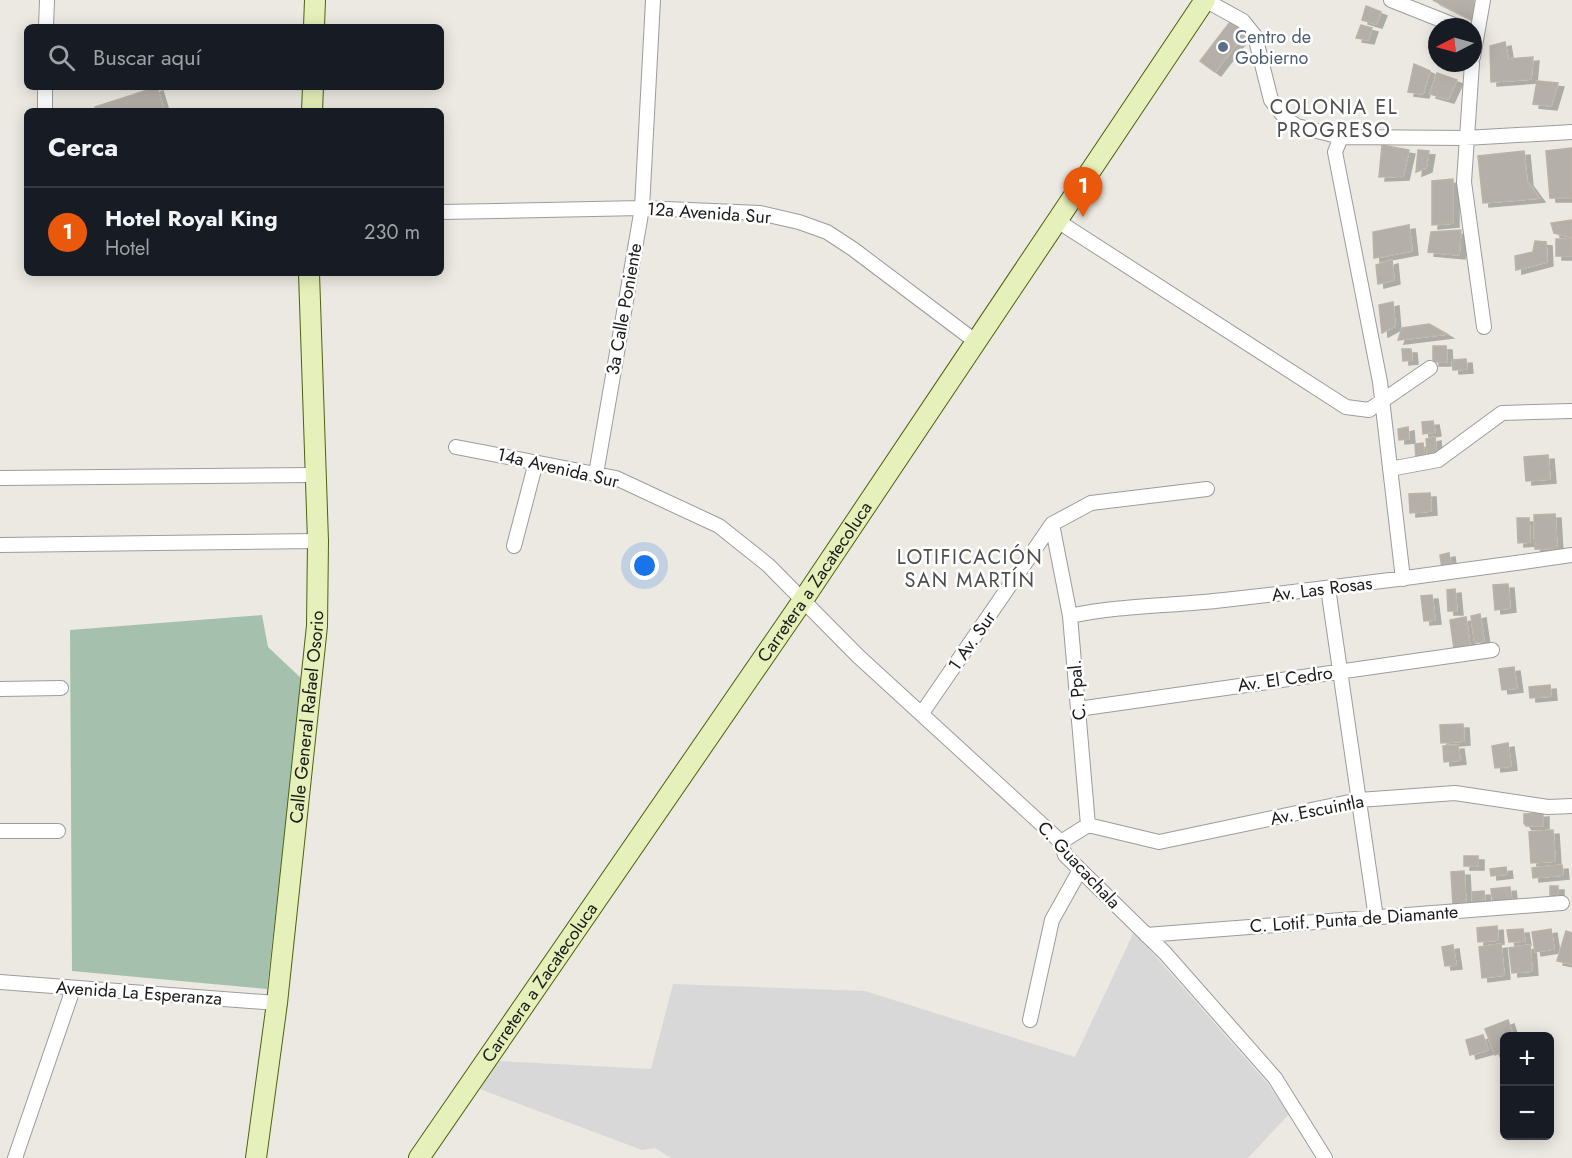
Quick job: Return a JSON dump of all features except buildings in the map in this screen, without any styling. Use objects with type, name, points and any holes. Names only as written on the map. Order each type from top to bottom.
[{"type":"main road","points":[[314,24],[315,0]]},
{"type":"main road","name":"Carretera a Zacatecoluca","points":[[419,1158],[803,600],[1205,0]]},
{"type":"main road","points":[[312,108],[313,90]]},
{"type":"main road","name":"Calle General Rafael Osorio","points":[[256,1158],[277,1003],[314,669],[318,542],[309,276]]},
{"type":"street","points":[[46,0],[46,24]]},
{"type":"street","name":"3a Calle Poniente","points":[[596,474],[642,208],[653,0]]},
{"type":"street","points":[[1205,0],[1243,21],[1256,36],[1267,91],[1286,119],[1297,126],[1341,137],[1465,138],[1572,132]]},
{"type":"street","points":[[1391,0],[1436,18]]},
{"type":"street","points":[[1479,18],[1483,0]]},
{"type":"street","points":[[1471,72],[1465,138],[1464,182],[1484,327]]},
{"type":"street","points":[[45,90],[45,108]]},
{"type":"street","points":[[1341,137],[1335,152],[1382,401],[1403,579]]},
{"type":"street","name":"12a Avenida Sur","points":[[444,212],[642,208],[760,213],[799,222],[827,232],[975,341]]},
{"type":"street","points":[[1056,220],[1346,407],[1369,410],[1430,368]]},
{"type":"street","points":[[1390,469],[1438,460],[1502,413],[1572,411]]},
{"type":"street","name":"14a Avenida Sur","points":[[456,447],[616,478],[719,526],[768,566],[803,600]]},
{"type":"street","points":[[514,546],[536,462]]},
{"type":"street","points":[[0,478],[315,475]]},
{"type":"street","name":"1 Av. Sur","points":[[922,713],[1052,524],[1091,502],[1208,489]]},
{"type":"street","name":"C. Ppal.","points":[[1052,524],[1071,616],[1088,825]]},
{"type":"street","points":[[0,545],[318,542]]},
{"type":"street","name":"Av. Las Rosas","points":[[1071,616],[1143,606],[1195,604],[1403,579],[1572,555]]},
{"type":"street","points":[[1328,588],[1376,918]]},
{"type":"street","name":"C. Guacachala","points":[[803,600],[858,656],[1061,842],[1065,855],[1146,935],[1275,1078],[1325,1158]]},
{"type":"street","name":"Av. El Cedro","points":[[1078,709],[1492,650]]},
{"type":"street","points":[[0,689],[61,688]]},
{"type":"street","name":"Av. Escuintla","points":[[1088,825],[1159,842],[1359,800],[1455,794],[1548,807],[1572,806]]},
{"type":"street","points":[[1061,842],[1088,825]]},
{"type":"street","points":[[0,831],[58,831]]},
{"type":"street","points":[[1030,1020],[1052,920],[1080,870]]},
{"type":"street","name":"C. Lotif. Punta de Diamante","points":[[1146,935],[1562,903]]},
{"type":"street","name":"Avenida La Esperanza","points":[[0,982],[277,1003]]},
{"type":"street","points":[[15,1158],[73,989]]},
{"type":"shaded area","points":[[1134,932],[1268,1084],[1289,1114],[1248,1158],[671,1158],[655,1148],[642,1150],[477,1088],[499,1061],[651,1069],[673,984],[865,991],[1075,1057]]},
{"type":"green space","points":[[262,615],[268,647],[302,679],[267,989],[72,971],[70,630]]},
{"type":"place","name":"Centro de Gobierno","points":[[1223,47]]},
{"type":"place","name":"Hotel Royal King","points":[[1083,217]]},
{"type":"district","name":"COLONIA EL PROGRESO","points":[[1334,118]]},
{"type":"district","name":"LOTIFICACIÓN SAN MARTÍN","points":[[970,568]]}]
